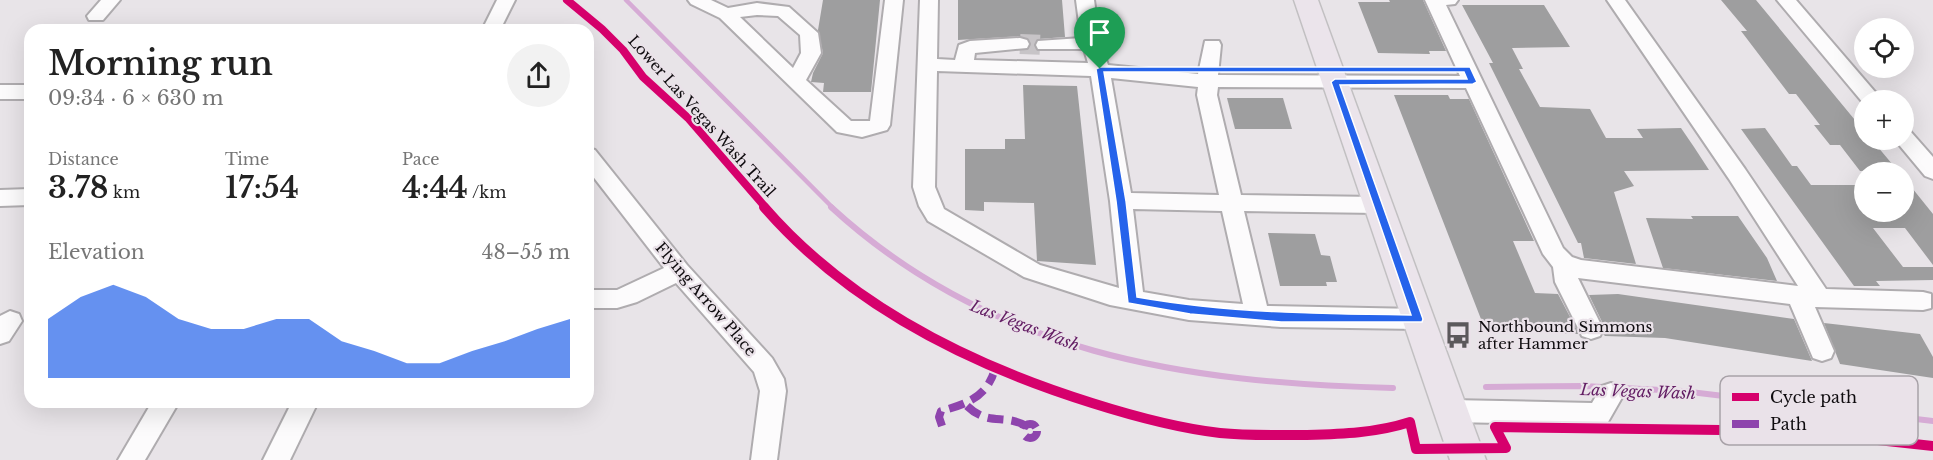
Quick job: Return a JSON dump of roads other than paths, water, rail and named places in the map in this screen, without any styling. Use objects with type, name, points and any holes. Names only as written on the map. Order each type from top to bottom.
[{"type":"main road","points":[[1305,0],[1468,460]]},
{"type":"street","points":[[96,16],[111,0]]},
{"type":"street","points":[[494,24],[506,0]]},
{"type":"street","points":[[697,0],[726,14],[844,127],[867,130],[880,125],[894,0]]},
{"type":"street","points":[[929,0],[924,186],[930,206],[936,215],[1032,271],[1110,296],[1190,310],[1257,315],[1418,319]]},
{"type":"street","points":[[1086,0],[1090,43],[1104,70],[1132,300]]},
{"type":"street","points":[[1449,0],[1434,0],[1554,254],[1564,263],[1579,269],[1809,297],[1923,302]]},
{"type":"street","points":[[1616,0],[1737,174],[1809,297],[1822,351]]},
{"type":"street","points":[[1786,0],[1863,90]]},
{"type":"street","points":[[726,14],[758,9],[783,11],[809,33],[811,53],[796,81]]},
{"type":"street","points":[[1044,45],[1090,43]]},
{"type":"street","points":[[964,66],[966,49],[970,46],[1020,44]]},
{"type":"street","points":[[1212,45],[1207,95],[1257,315]]},
{"type":"street","points":[[927,65],[1104,70],[1127,75],[1470,75]]},
{"type":"street","points":[[0,92],[24,92]]},
{"type":"street","points":[[1914,149],[1933,171]]},
{"type":"street","name":"Flying Arrow Place","points":[[594,163],[679,271],[763,365],[771,379],[773,391],[764,460]]},
{"type":"street","points":[[0,198],[24,197]]},
{"type":"street","points":[[1121,201],[1378,205]]},
{"type":"street","points":[[1564,263],[1567,282],[1590,329]]},
{"type":"street","points":[[594,299],[617,299],[679,271]]},
{"type":"street","points":[[1451,411],[1599,414],[1611,394]]},
{"type":"street","points":[[131,460],[162,408]]},
{"type":"street","points":[[276,460],[302,408]]},
{"type":"waterway","name":"Las Vegas Wash","points":[[626,0],[833,208]]},
{"type":"waterway","name":"Las Vegas Wash","points":[[831,207],[893,257],[957,297],[1024,328],[1094,351],[1166,367],[1240,378],[1316,385],[1393,388]]},
{"type":"waterway","name":"Las Vegas Wash","points":[[1486,387],[1583,386],[1682,391],[1720,396]]},
{"type":"waterway","name":"Las Vegas Wash","points":[[1918,419],[1933,421]]},
{"type":"tunnel","points":[[1020,44],[1045,45]]},
{"type":"place","name":"Northbound Simmons after Hammer","points":[[1458,335]]}]
